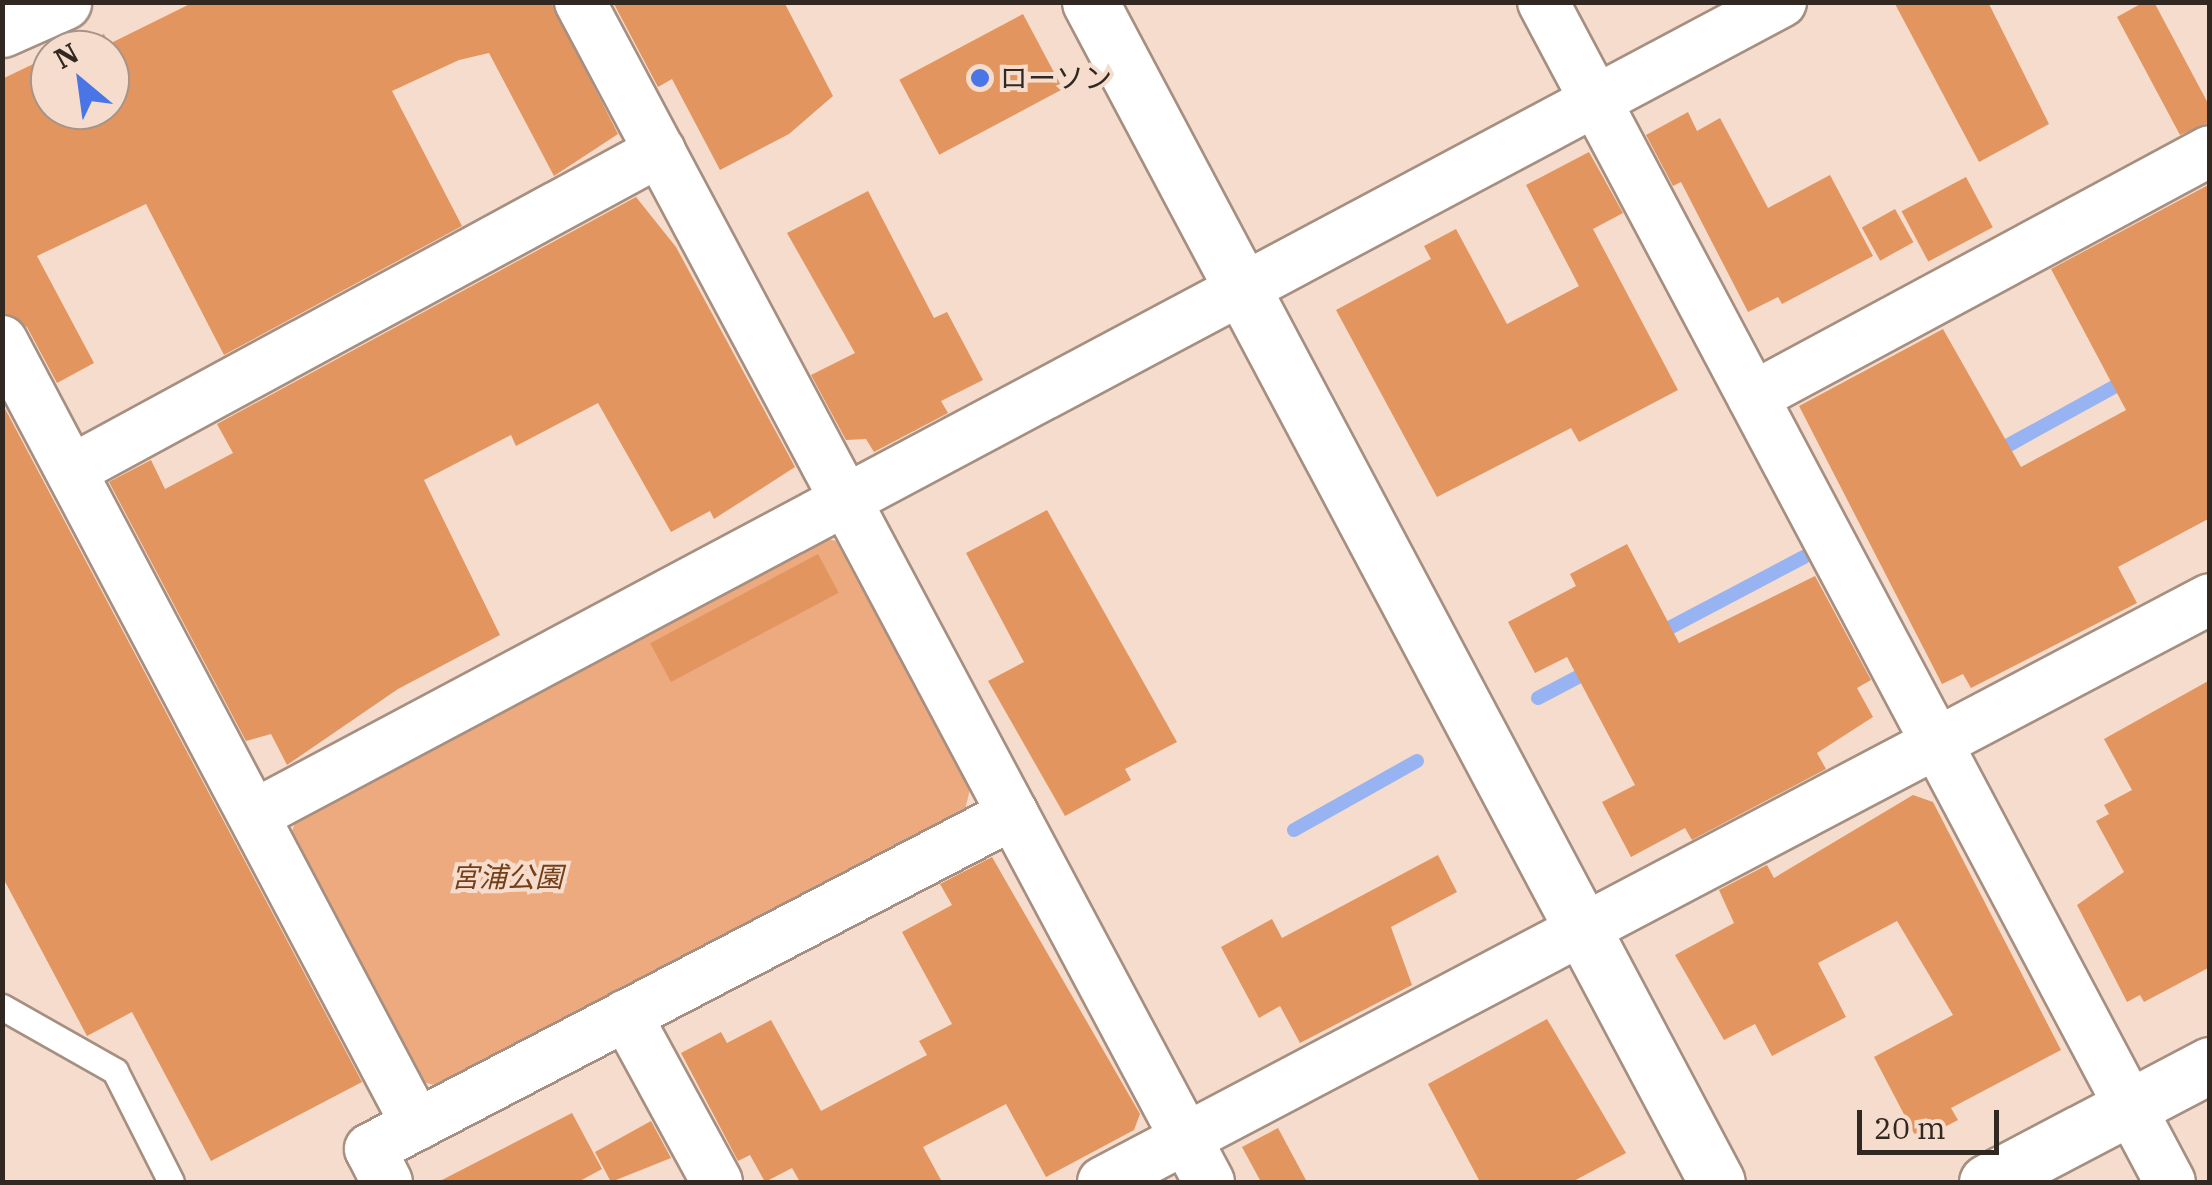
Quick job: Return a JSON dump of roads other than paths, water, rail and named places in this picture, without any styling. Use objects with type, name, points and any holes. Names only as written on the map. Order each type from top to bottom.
[{"type":"street","points":[[2,29],[62,2]]},
{"type":"street","points":[[580,2],[1209,1182]]},
{"type":"street","points":[[1090,2],[1717,1182]]},
{"type":"street","points":[[1543,2],[2170,1182]]},
{"type":"street","points":[[254,815],[1780,2]]},
{"type":"street","points":[[72,470],[660,151]]},
{"type":"street","points":[[1753,398],[2210,151]]},
{"type":"street","points":[[2,340],[417,1126]]},
{"type":"street","points":[[1103,1182],[2210,599]]},
{"type":"street","points":[[388,1182],[370,1149],[1013,814]]},
{"type":"street","points":[[626,1016],[717,1182]]},
{"type":"street","points":[[1986,1182],[2210,1065]]},
{"type":"lane","points":[[2,1007],[115,1070],[171,1182]]},
{"type":"waterway","points":[[1996,452],[2130,378]]},
{"type":"waterway","points":[[1654,636],[1804,557]]},
{"type":"waterway","points":[[1538,698],[1591,670]]},
{"type":"waterway","points":[[1294,830],[1417,761]]},
{"type":"place","name":"ローソン","points":[[980,78]]},
{"type":"park label","name":"宮浦公園","points":[[507,877]]}]
